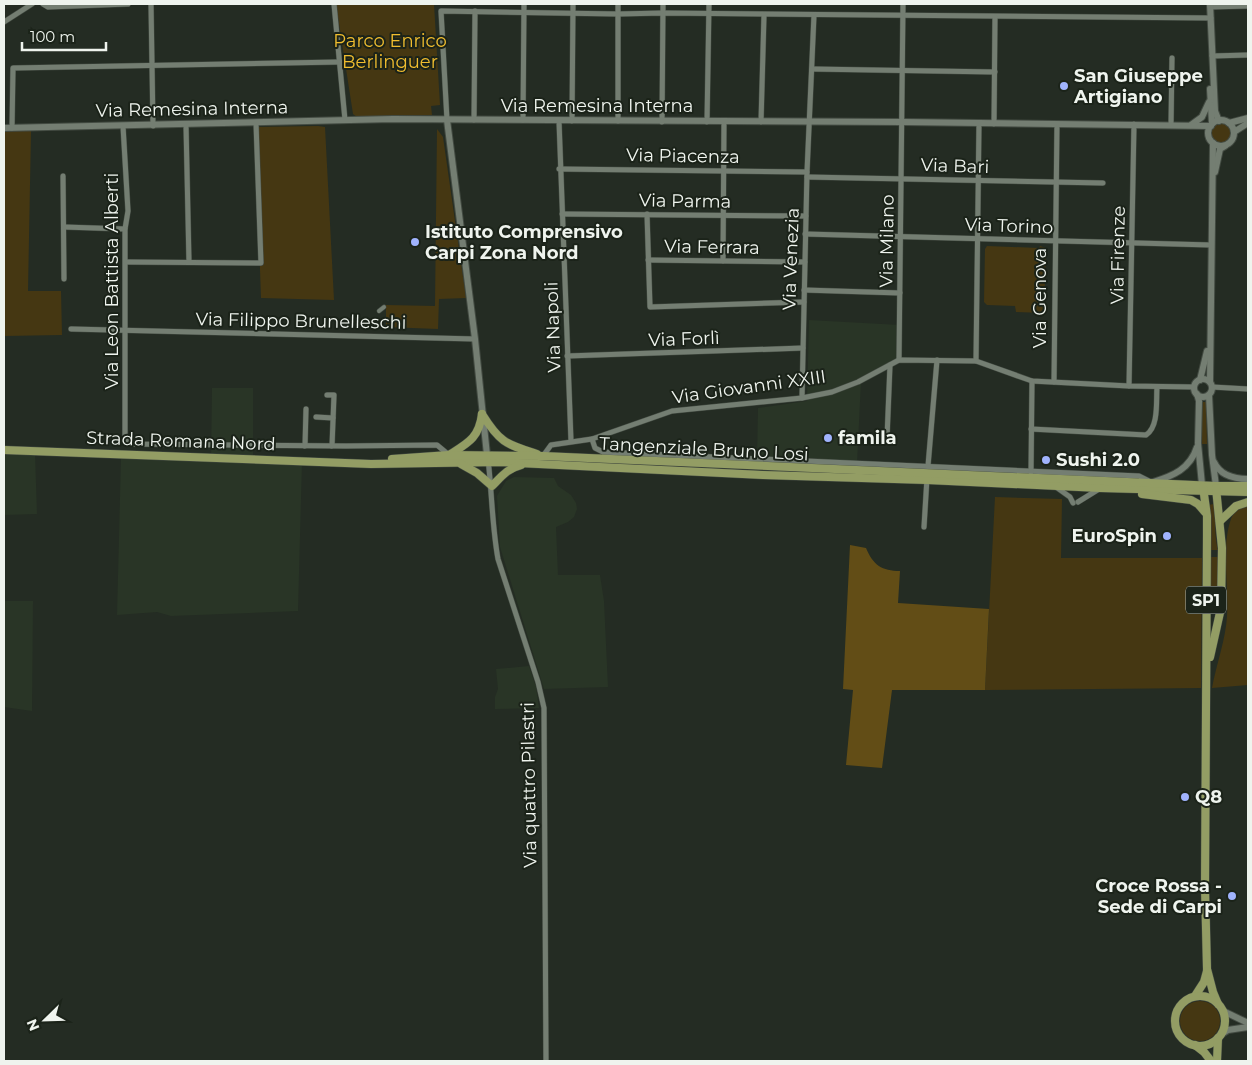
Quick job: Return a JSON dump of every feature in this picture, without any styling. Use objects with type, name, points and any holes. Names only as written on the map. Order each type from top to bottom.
[{"type":"main road","points":[[449,455],[470,441],[476,434],[480,426],[482,414]]},
{"type":"main road","points":[[482,414],[497,436],[508,443],[543,456]]},
{"type":"main road","name":"Strada Romana Nord","points":[[4,450],[358,462],[449,455],[488,459]]},
{"type":"main road","name":"Tangenziale Bruno Losi","points":[[488,459],[543,456],[1152,483],[1248,492]]},
{"type":"main road","name":"Tangenziale Bruno Losi","points":[[488,459],[528,463],[763,475],[927,473],[1054,486],[1124,489],[1203,488]]},
{"type":"main road","name":"Strada Romana Nord","points":[[358,462],[371,464],[457,462],[488,459]]},
{"type":"main road","points":[[457,462],[477,473],[492,486],[508,470],[528,463]]},
{"type":"main road","name":"Tangenziale Bruno Losi","points":[[1216,489],[1248,486]]},
{"type":"main road","name":"SP1","points":[[1203,488],[1207,516],[1205,861],[1208,969],[1213,992],[1218,1004]]},
{"type":"main road","points":[[1124,489],[1143,494],[1194,501],[1202,507],[1207,516]]},
{"type":"main road","name":"SP1","points":[[1206,684],[1221,608],[1222,554],[1216,489]]},
{"type":"main road","points":[[1220,521],[1236,506],[1248,502]]},
{"type":"main road","points":[[1207,554],[1222,554]]},
{"type":"main road","points":[[1206,609],[1221,608]]},
{"type":"main road","points":[[1195,996],[1204,982],[1208,969]]},
{"type":"main road","points":[[1212,1061],[1195,1045],[1182,1038],[1175,1024],[1175,1017],[1182,1003],[1195,996],[1204,996],[1211,999],[1223,1011],[1224,1028],[1219,1037],[1217,1061]]},
{"type":"main road","points":[[1195,1045],[1207,1045],[1219,1037]]},
{"type":"street","points":[[4,22],[32,4]]},
{"type":"street","points":[[43,4],[48,7],[128,4]]},
{"type":"street","points":[[150,4],[153,126]]},
{"type":"street","points":[[334,4],[345,120]]},
{"type":"street","points":[[523,120],[524,4]]},
{"type":"street","points":[[572,4],[572,121]]},
{"type":"street","points":[[618,4],[618,121]]},
{"type":"street","points":[[662,122],[663,4]]},
{"type":"street","points":[[707,122],[709,4]]},
{"type":"street","name":"Via Milano","points":[[900,360],[903,4]]},
{"type":"street","points":[[1209,338],[1200,380],[1196,383],[1196,391],[1201,397],[1208,395],[1211,384],[1209,338],[1213,143],[1208,134],[1214,124],[1215,111],[1210,5],[1248,6]]},
{"type":"street","points":[[488,459],[475,339],[447,120],[441,11],[1211,18]]},
{"type":"street","points":[[474,120],[475,11]]},
{"type":"street","points":[[762,122],[764,15]]},
{"type":"street","name":"Via Venezia","points":[[802,398],[807,174],[814,15]]},
{"type":"street","points":[[994,124],[995,17]]},
{"type":"street","points":[[1212,59],[1248,55]]},
{"type":"street","points":[[1171,125],[1172,58]]},
{"type":"street","points":[[1212,59],[1210,99],[1214,124]]},
{"type":"street","points":[[12,128],[13,68],[340,62]]},
{"type":"street","points":[[812,69],[995,72]]},
{"type":"street","points":[[1190,125],[1202,117],[1210,99]]},
{"type":"street","points":[[1214,124],[1229,123],[1248,118]]},
{"type":"street","name":"Via Remesina Interna","points":[[4,128],[345,120],[1214,124]]},
{"type":"street","name":"Via Napoli","points":[[559,121],[559,169],[571,441]]},
{"type":"street","points":[[724,122],[724,261]]},
{"type":"street","points":[[126,262],[261,263],[256,123]]},
{"type":"street","points":[[1212,186],[1218,156],[1232,140],[1234,132],[1229,123]]},
{"type":"street","points":[[1234,132],[1248,123]]},
{"type":"street","points":[[976,361],[979,124]]},
{"type":"street","name":"Via Genova","points":[[1054,382],[1054,241],[1057,183],[1057,124]]},
{"type":"street","name":"Via Firenze","points":[[1129,386],[1134,124]]},
{"type":"street","points":[[186,125],[189,262]]},
{"type":"street","name":"Via Remesina Interna","points":[[1190,125],[1208,134]]},
{"type":"street","name":"Via Leon Battista Alberti","points":[[123,126],[128,211],[125,229],[127,331],[125,436],[130,444],[305,446]]},
{"type":"street","points":[[1213,143],[1225,146]]},
{"type":"street","name":"Via Piacenza","points":[[559,169],[725,170],[807,174]]},
{"type":"street","name":"Via Bari","points":[[807,174],[1103,183]]},
{"type":"street","points":[[63,176],[64,279]]},
{"type":"street","name":"Via Parma","points":[[562,214],[806,216]]},
{"type":"street","points":[[648,214],[650,307],[804,302]]},
{"type":"street","points":[[64,227],[125,229]]},
{"type":"street","name":"Via Torino","points":[[806,234],[1211,245]]},
{"type":"street","name":"Via Ferrara","points":[[648,260],[805,262]]},
{"type":"street","points":[[804,290],[900,293]]},
{"type":"street","points":[[379,312],[384,307]]},
{"type":"street","name":"Via Filippo Brunelleschi","points":[[71,329],[475,339]]},
{"type":"street","name":"Via Forlì","points":[[567,356],[803,348]]},
{"type":"street","name":"Via Giovanni XXIII","points":[[543,456],[551,445],[592,438],[672,411],[802,398],[832,392],[858,382],[900,360],[976,361],[1032,381],[1157,387],[1196,391]]},
{"type":"street","points":[[924,527],[937,360]]},
{"type":"street","points":[[887,438],[890,365]]},
{"type":"street","points":[[1200,380],[1205,379],[1211,384],[1248,389]]},
{"type":"street","points":[[1030,472],[1032,381]]},
{"type":"street","points":[[1031,429],[1146,435],[1151,432],[1154,425],[1157,387]]},
{"type":"street","name":"SP1","points":[[1196,391],[1199,401],[1198,443],[1203,488]]},
{"type":"street","points":[[327,395],[334,396],[332,446]]},
{"type":"street","name":"SP1","points":[[1208,395],[1216,489]]},
{"type":"street","points":[[306,410],[305,446],[437,445],[449,455]]},
{"type":"street","points":[[316,417],[333,418]]},
{"type":"street","points":[[592,438],[595,448],[603,452],[927,473],[1030,472],[1139,476],[1152,483],[1182,470],[1193,456],[1198,443]]},
{"type":"street","points":[[1212,455],[1216,467],[1222,472],[1232,477],[1248,478]]},
{"type":"street","name":"Via quattro Pilastri","points":[[488,459],[498,559],[538,682],[544,708],[546,1061]]},
{"type":"street","points":[[1054,486],[1076,503],[1100,488]]},
{"type":"street","points":[[1223,1011],[1248,1025]]},
{"type":"street","points":[[1219,1037],[1228,1030],[1248,1025]]},
{"type":"shaded area","points":[[809,320],[900,325],[898,360],[861,381],[857,464],[757,459],[758,408],[807,401]]},
{"type":"shaded area","points":[[212,388],[253,388],[253,460],[302,462],[298,611],[171,616],[157,612],[117,615],[121,458],[211,459]]},
{"type":"shaded area","points":[[4,453],[35,453],[37,514],[4,515]]},
{"type":"shaded area","points":[[514,477],[554,478],[558,486],[571,495],[576,503],[577,509],[574,517],[556,527],[558,575],[600,575],[604,601],[608,687],[544,689],[500,547],[497,496],[506,481]]},
{"type":"shaded area","points":[[850,545],[866,548],[872,559],[879,566],[888,570],[900,571],[898,603],[989,609],[985,690],[892,690],[882,768],[846,765],[853,690],[843,689]]},
{"type":"shaded area","points":[[4,601],[33,601],[32,711],[4,707]]},
{"type":"shaded area","points":[[529,666],[536,687],[539,708],[495,709],[495,697],[498,689],[496,669]]},
{"type":"green space","name":"Parco Enrico Berlinguer","points":[[336,4],[434,4],[440,105],[431,106],[432,115],[357,117],[353,114]]},
{"type":"green space","points":[[1221,123],[1228,126],[1231,133],[1228,140],[1221,143],[1214,140],[1211,133],[1214,126]]},
{"type":"green space","points":[[255,127],[325,127],[334,300],[261,298]]},
{"type":"green space","points":[[437,129],[443,137],[466,298],[439,299],[438,329],[386,327],[386,305],[435,306]]},
{"type":"green space","points":[[4,131],[31,131],[28,291],[61,291],[62,335],[4,336]]},
{"type":"green space","points":[[987,246],[1039,248],[1040,246],[1046,248],[1044,313],[1016,312],[1015,306],[987,305],[984,302],[985,249]]},
{"type":"green space","points":[[1201,402],[1206,402],[1207,444],[1202,444]]},
{"type":"green space","points":[[995,497],[1062,499],[1061,558],[1202,558],[1201,688],[985,690]]},
{"type":"green space","points":[[1214,504],[1218,550],[1210,550],[1208,505]]},
{"type":"green space","points":[[1248,505],[1248,685],[1212,688],[1226,625],[1226,542],[1228,530],[1234,514]]},
{"type":"green space","points":[[1209,557],[1220,557],[1218,607],[1210,607]]},
{"type":"green space","points":[[1204,1001],[1211,1004],[1217,1010],[1220,1021],[1219,1029],[1211,1038],[1204,1041],[1196,1041],[1189,1038],[1181,1029],[1180,1017],[1183,1010],[1192,1002]]},
{"type":"place","name":"San Giuseppe Artigiano","points":[[1064,86]]},
{"type":"place","name":"Istituto Comprensivo Carpi Zona Nord","points":[[415,242]]},
{"type":"place","name":"famila","points":[[828,438]]},
{"type":"place","name":"Sushi 2.0","points":[[1046,460]]},
{"type":"place","name":"EuroSpin","points":[[1167,536]]},
{"type":"place","name":"Q8","points":[[1185,797]]},
{"type":"place","name":"Croce Rossa - Sede di Carpi","points":[[1232,896]]}]
